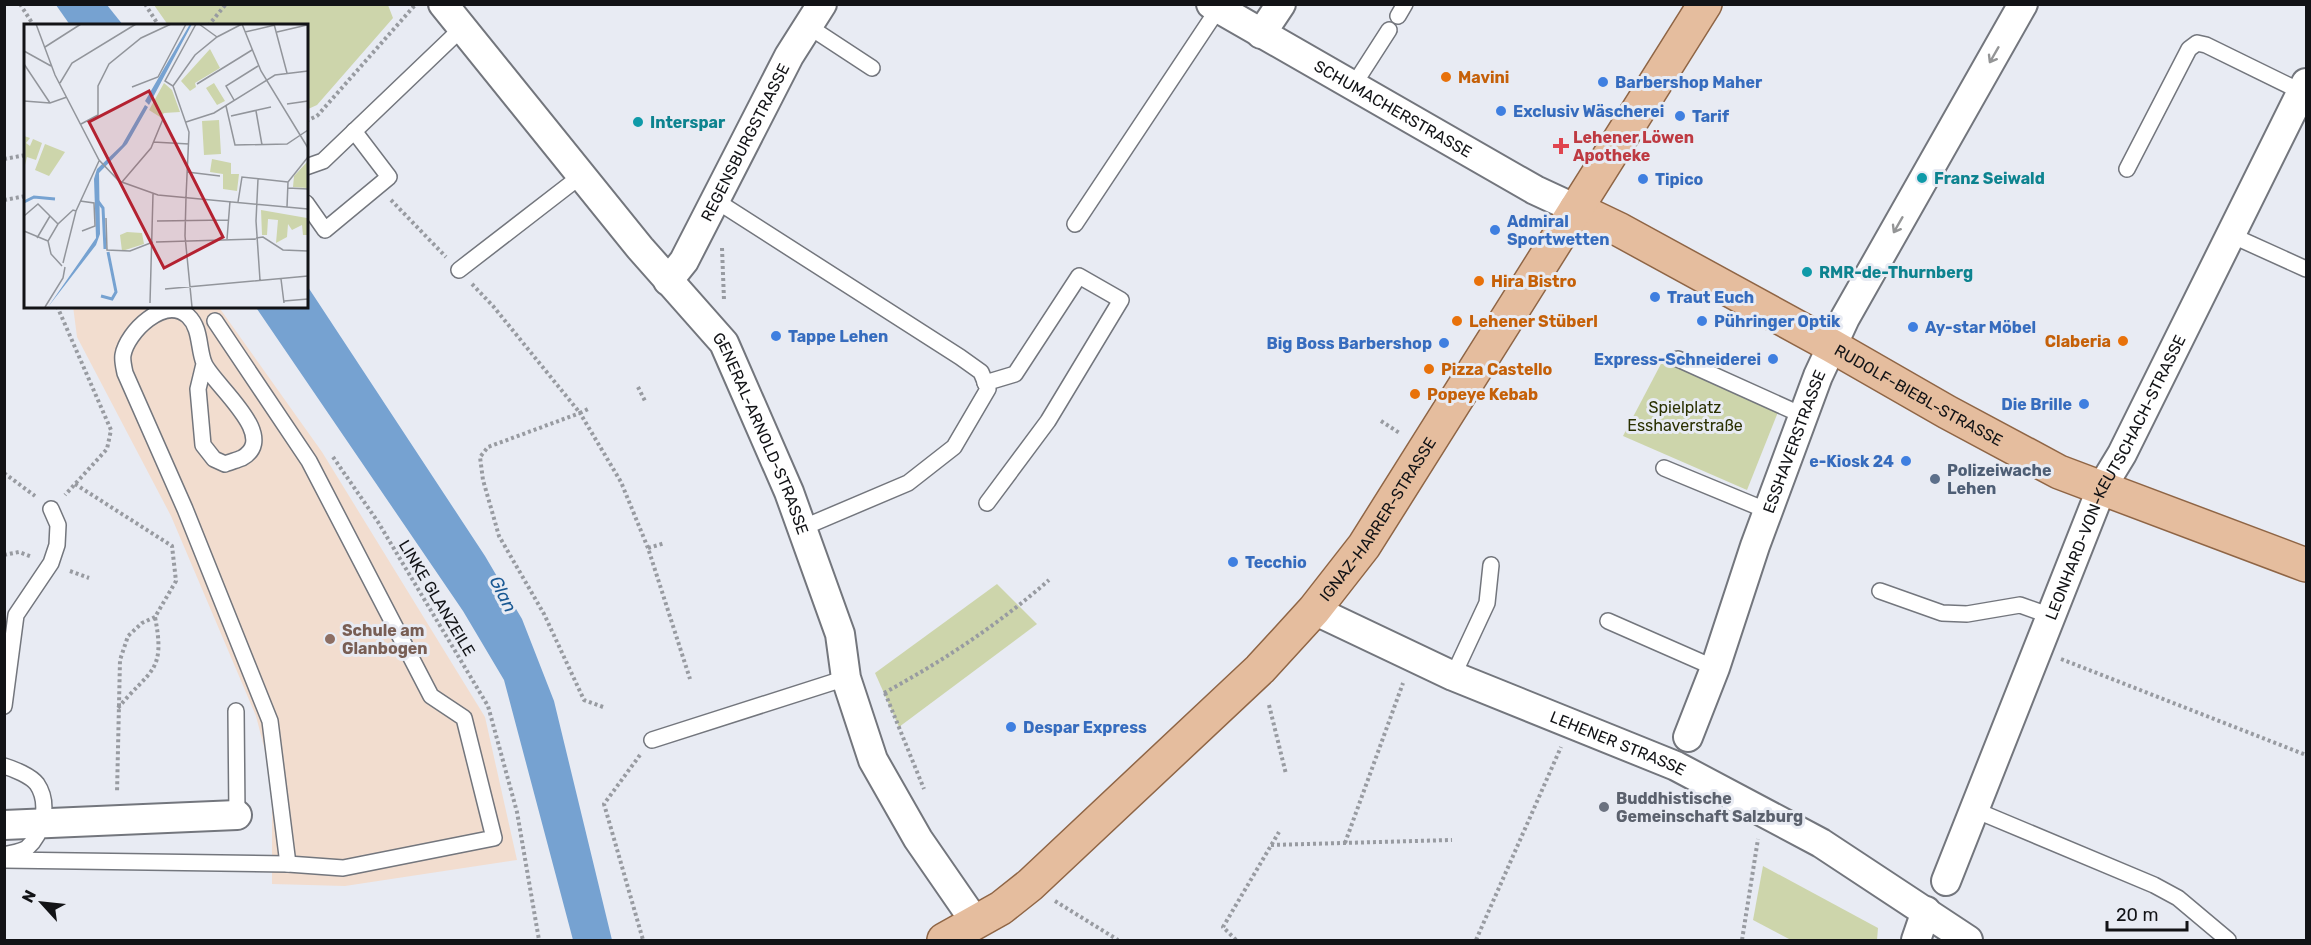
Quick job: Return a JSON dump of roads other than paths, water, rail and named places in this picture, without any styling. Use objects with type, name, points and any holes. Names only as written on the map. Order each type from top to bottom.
[{"type":"main road","name":"IGNAZ-HARRER-STRASSE","points":[[960,934],[1001,908],[1030,885],[1260,669],[1314,610],[1364,546],[1705,4]]},
{"type":"main road","name":"RUDOLF-BIEBL-STRASSE","points":[[1576,209],[1620,230],[2059,472],[2304,558]]},
{"type":"street","name":"GENERAL-ARNOLD-STRASSE","points":[[443,4],[461,29],[668,280],[724,343],[789,492],[840,634],[849,690],[873,760],[918,840],[960,934]]},
{"type":"street","points":[[1261,34],[1281,4]]},
{"type":"street","name":"ESSHAVERSTRASSE","points":[[1688,737],[1715,668],[1802,415],[1832,346],[1845,318],[2023,4]]},
{"type":"street","name":"SCHUMACHERSTRASSE","points":[[1214,7],[1535,190],[1576,209]]},
{"type":"street","name":"REGENSBURGSTRASSE","points":[[668,280],[684,261],[789,56],[815,15]]},
{"type":"street","name":"LEONHARD-VON-KEUTSCHACH-STRASSE","points":[[1946,881],[2102,487],[2122,454],[2304,88]]},
{"type":"street","name":"LEHENER STRASSE","points":[[1314,610],[1453,676],[1676,766],[1821,843],[1968,940]]},
{"type":"street","points":[[4,825],[237,815]]},
{"type":"street","points":[[1916,940],[1926,911]]},
{"type":"lane","points":[[1076,224],[1214,7]]},
{"type":"lane","points":[[815,15],[872,68]]},
{"type":"lane","points":[[308,166],[323,162],[461,29]]},
{"type":"lane","points":[[1353,86],[1389,30]]},
{"type":"lane","points":[[2127,170],[2189,50],[2197,43],[2304,88]]},
{"type":"lane","points":[[308,206],[325,230],[390,177],[354,131]]},
{"type":"lane","points":[[459,270],[582,175]]},
{"type":"lane","points":[[715,200],[960,357],[981,372],[988,389],[954,447],[908,483],[802,528]]},
{"type":"lane","points":[[2230,235],[2307,269]]},
{"type":"lane","points":[[985,383],[1015,374],[1079,276],[1121,300],[1048,421],[987,503]]},
{"type":"lane","points":[[204,364],[198,389],[203,445],[214,459],[225,464],[243,457],[251,450],[254,436],[249,421],[204,364],[196,328],[187,315],[175,310],[159,312],[145,320],[132,337],[123,355],[125,373],[186,509],[270,721],[288,864]]},
{"type":"lane","points":[[4,860],[288,864],[343,868],[494,838],[464,718],[431,696],[309,461],[215,321]]},
{"type":"lane","points":[[1678,359],[1802,415]]},
{"type":"lane","points":[[1664,468],[1768,511]]},
{"type":"lane","points":[[4,705],[16,615],[51,563],[57,545],[58,525],[51,509]]},
{"type":"lane","points":[[1453,676],[1487,603],[1491,566]]},
{"type":"lane","points":[[1880,591],[1942,612],[1967,614],[2020,605],[2051,616]]},
{"type":"lane","points":[[1608,621],[1715,668]]},
{"type":"lane","points":[[652,740],[849,690]]},
{"type":"lane","points":[[236,711],[237,815]]},
{"type":"lane","points":[[4,766],[37,783],[44,802],[40,832],[25,850],[4,855]]},
{"type":"lane","points":[[1974,810],[2154,885],[2178,898],[2228,940]]},
{"type":"water","points":[[56,5],[107,5],[122,24],[69,24]]},
{"type":"water","name":"Glan","points":[[308,287],[485,556],[522,619],[554,701],[612,940],[573,940],[504,680],[463,611],[256,308],[308,308]]},
{"type":"place","name":"Mavini","points":[[1446,77]]},
{"type":"place","name":"Barbershop Maher","points":[[1603,82]]},
{"type":"place","name":"Exclusiv Wäscherei","points":[[1501,111]]},
{"type":"place","name":"Tarif","points":[[1680,116]]},
{"type":"place","name":"Interspar","points":[[638,122]]},
{"type":"place","name":"Lehener Löwen Apotheke","points":[[1561,146]]},
{"type":"place","name":"Franz Seiwald","points":[[1922,178]]},
{"type":"place","name":"Tipico","points":[[1643,179]]},
{"type":"place","name":"Admiral Sportwetten","points":[[1495,230]]},
{"type":"place","name":"RMR-de-Thurnberg","points":[[1807,272]]},
{"type":"place","name":"Hira Bistro","points":[[1479,281]]},
{"type":"place","name":"Traut Euch","points":[[1655,297]]},
{"type":"place","name":"Lehener Stüberl","points":[[1457,321]]},
{"type":"place","name":"Pühringer Optik","points":[[1702,321]]},
{"type":"place","name":"Ay-star Möbel","points":[[1913,327]]},
{"type":"place","name":"Tappe Lehen","points":[[776,336]]},
{"type":"place","name":"Claberia","points":[[2123,341]]},
{"type":"place","name":"Big Boss Barbershop","points":[[1444,343]]},
{"type":"place","name":"Express-Schneiderei","points":[[1773,359]]},
{"type":"place","name":"Pizza Castello","points":[[1429,369]]},
{"type":"place","name":"Popeye Kebab","points":[[1415,394]]},
{"type":"place","name":"Die Brille","points":[[2084,404]]},
{"type":"place","name":"e-Kiosk 24","points":[[1906,461]]},
{"type":"place","name":"Polizeiwache Lehen","points":[[1935,479]]},
{"type":"place","name":"Tecchio","points":[[1233,562]]},
{"type":"place","name":"Schule am Glanbogen","points":[[330,639]]},
{"type":"place","name":"Despar Express","points":[[1011,727]]},
{"type":"place","name":"Buddhistische Gemeinschaft Salzburg","points":[[1604,807]]},
{"type":"park label","name":"Spielplatz Esshaverstraße","points":[[1685,416]]}]
